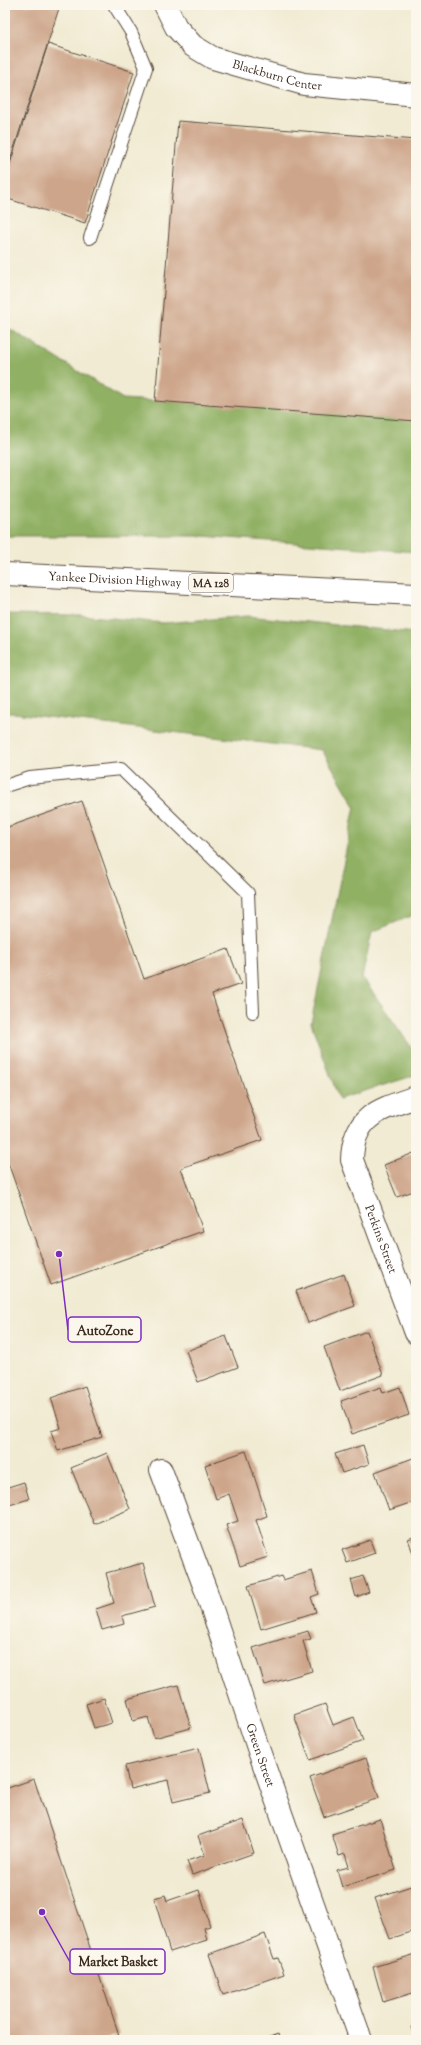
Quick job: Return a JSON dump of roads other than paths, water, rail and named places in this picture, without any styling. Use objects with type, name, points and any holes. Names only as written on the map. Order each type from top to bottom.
[{"type":"main road","name":"Blackburn Center","points":[[165,5],[176,27],[193,46],[213,58],[304,84],[416,95]]},
{"type":"main road","name":"Yankee Division Highway","points":[[5,574],[416,594]]},
{"type":"main road","name":"Perkins Street","points":[[416,1097],[387,1108],[370,1117],[357,1130],[352,1144],[352,1160],[416,1333]]},
{"type":"main road","name":"Green Street","points":[[161,1470],[206,1591],[259,1751],[362,2040]]},
{"type":"lane","points":[[90,238],[146,68],[131,32],[114,5]]},
{"type":"lane","points":[[5,786],[30,778],[121,769],[248,893],[253,1012]]},
{"type":"place","name":"AutoZone","points":[[59,1254]]},
{"type":"place","name":"Market Basket","points":[[42,1912]]}]
